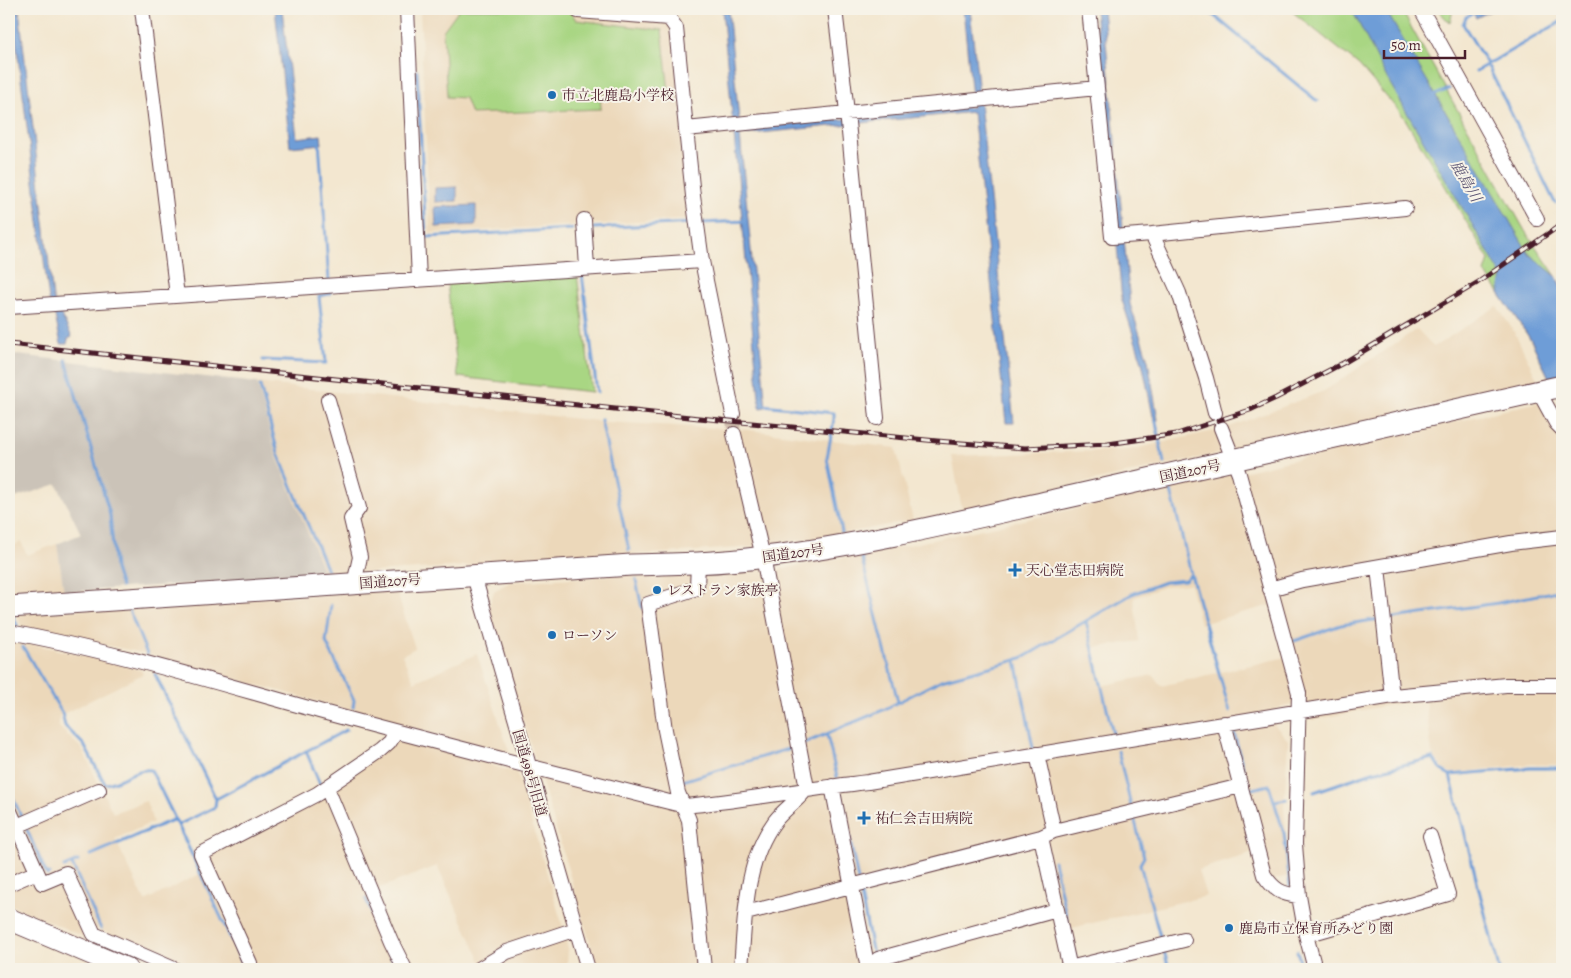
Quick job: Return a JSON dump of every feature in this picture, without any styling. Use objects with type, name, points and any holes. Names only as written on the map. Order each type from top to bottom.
[{"type":"highway","name":"国道207号","points":[[9,607],[631,565],[698,564],[763,557],[832,547],[899,534],[1233,462],[1562,386]]},
{"type":"highway","points":[[9,919],[94,953],[126,969]]},
{"type":"highway","points":[[9,934],[94,953]]},
{"type":"street","points":[[142,9],[177,296]]},
{"type":"street","points":[[407,9],[418,280]]},
{"type":"street","points":[[578,9],[578,11],[669,18],[676,28],[702,261],[733,414]]},
{"type":"street","points":[[835,9],[849,127],[877,418]]},
{"type":"street","points":[[1090,9],[1112,237],[1405,208]]},
{"type":"street","points":[[1421,9],[1537,218]]},
{"type":"street","points":[[686,129],[1097,88]]},
{"type":"street","points":[[582,269],[584,220]]},
{"type":"street","points":[[1152,234],[1179,293],[1215,412]]},
{"type":"street","points":[[9,307],[702,261]]},
{"type":"street","points":[[1539,392],[1556,423],[1562,429]]},
{"type":"street","points":[[328,400],[359,508],[351,519],[360,557],[354,584]]},
{"type":"street","points":[[1221,428],[1239,474],[1299,693],[1295,819],[1299,896],[1314,969]]},
{"type":"street","points":[[734,434],[763,557],[808,788],[801,798],[776,819],[758,848],[752,869],[746,912],[742,969]]},
{"type":"street","points":[[1270,589],[1302,580],[1511,543],[1562,537]]},
{"type":"street","points":[[698,564],[697,588],[648,604],[665,730],[678,792],[689,820],[704,969]]},
{"type":"street","points":[[1378,567],[1391,688],[1394,696]]},
{"type":"street","name":"国道498号旧道","points":[[474,576],[588,969]]},
{"type":"street","points":[[9,632],[42,638],[143,663],[396,732],[685,806],[808,788],[868,782],[1394,696],[1506,685],[1562,685]]},
{"type":"street","points":[[1224,723],[1264,875],[1270,884],[1283,894],[1299,896]]},
{"type":"street","points":[[251,969],[201,854],[322,791],[380,751],[389,743],[396,732]]},
{"type":"street","points":[[1037,754],[1057,910],[1070,969],[1184,940]]},
{"type":"street","points":[[832,786],[856,884],[868,969]]},
{"type":"street","points":[[746,912],[1241,786]]},
{"type":"street","points":[[17,826],[99,790]]},
{"type":"street","points":[[322,791],[405,969]]},
{"type":"street","points":[[768,795],[776,819]]},
{"type":"street","points":[[9,809],[42,883],[66,873],[94,934],[94,953],[174,969]]},
{"type":"street","points":[[1306,935],[1448,894],[1430,836]]},
{"type":"street","points":[[9,884],[37,872]]},
{"type":"street","points":[[878,959],[1057,910]]},
{"type":"street","points":[[479,969],[507,952],[576,929]]},
{"type":"shaded area","name":"市立北鹿島小学校","points":[[420,9],[575,9],[670,20],[692,219],[430,233]]},
{"type":"shaded area","points":[[1497,306],[1515,333],[1538,381],[1310,434],[962,509],[952,456],[1129,450],[1227,428],[1324,391],[1417,329],[1434,347]]},
{"type":"shaded area","points":[[9,354],[257,383],[276,455],[325,575],[64,592],[57,544],[81,534],[57,484],[9,500]]},
{"type":"shaded area","points":[[257,383],[606,422],[749,430],[896,448],[913,520],[836,535],[755,547],[325,575],[276,455]]},
{"type":"shaded area","points":[[1547,400],[1562,424],[1562,765],[1531,764],[1453,773],[1443,769],[1432,753],[1425,698],[1312,720],[1296,695],[1295,704],[1276,709],[1272,722],[1288,740],[1284,809],[1290,876],[1261,882],[1253,853],[1198,870],[1206,896],[1059,931],[1039,834],[855,882],[871,969],[598,969],[489,606],[494,591],[510,582],[751,567],[775,570],[900,547],[1234,474]],"holes":[[[1190,584],[1200,624],[1272,605],[1286,657],[1161,686],[1153,675],[1100,686],[1091,648],[1139,641],[1134,598],[1166,586]]]},
{"type":"shaded area","points":[[21,542],[27,555],[57,544],[64,592],[9,596],[9,548]]},
{"type":"shaded area","points":[[396,590],[415,648],[402,655],[414,682],[477,654],[509,751],[504,753],[143,653],[21,627],[17,614]]},
{"type":"shaded area","points":[[9,641],[41,646],[141,670],[143,674],[59,716],[59,727],[82,749],[113,813],[146,801],[153,822],[115,839],[145,901],[204,872],[198,859],[398,737],[517,773],[565,934],[568,950],[568,969],[482,969],[484,968],[437,866],[367,893],[401,969],[190,969],[96,928],[89,939],[9,904]]},
{"type":"green space","points":[[459,9],[569,9],[576,20],[662,30],[669,92],[600,94],[601,109],[471,114],[465,98],[447,97],[443,31]]},
{"type":"green space","points":[[1289,9],[1359,9],[1530,309],[1562,405],[1531,340],[1485,272],[1489,260],[1404,117],[1359,65]]},
{"type":"green space","points":[[1374,9],[1401,9],[1525,231],[1556,276],[1562,289],[1562,338]]},
{"type":"green space","points":[[1437,9],[1453,9],[1450,23]]},
{"type":"green space","points":[[577,274],[592,392],[458,377],[447,283]]},
{"type":"water","points":[[12,9],[19,9],[53,298],[72,337],[68,339],[67,344],[61,344],[55,316],[49,300]]},
{"type":"water","points":[[275,9],[282,9],[297,138],[321,135],[322,144],[290,147]]},
{"type":"water","points":[[722,9],[728,9],[740,129],[973,107],[963,9],[970,9],[1014,423],[1006,423],[973,112],[740,135],[766,407],[760,408]]},
{"type":"water","points":[[1095,9],[1103,9],[1130,304],[1148,360],[1158,420],[1154,421],[1142,362],[1122,300]]},
{"type":"water","name":"鹿島川","points":[[1348,9],[1385,9],[1529,254],[1556,276],[1562,289],[1562,405],[1531,340],[1499,293],[1502,276],[1388,80],[1355,16]]},
{"type":"water","points":[[1471,9],[1494,9],[1476,18]]},
{"type":"water","points":[[457,187],[457,201],[435,202],[435,188]]},
{"type":"water","points":[[476,205],[476,225],[436,227],[435,207]]},
{"type":"waterway","points":[[1206,9],[1317,101]]},
{"type":"waterway","points":[[1480,9],[1466,17],[1463,24],[1487,64],[1555,203]]},
{"type":"waterway","points":[[1476,71],[1562,21]]},
{"type":"waterway","points":[[417,71],[426,237],[572,229]]},
{"type":"waterway","points":[[1433,96],[1449,89]]},
{"type":"waterway","points":[[319,141],[329,282]]},
{"type":"waterway","points":[[701,223],[745,221]]},
{"type":"waterway","points":[[594,228],[693,223]]},
{"type":"waterway","points":[[582,274],[597,392]]},
{"type":"waterway","points":[[263,360],[326,363],[319,296],[330,294],[330,290]]},
{"type":"waterway","points":[[66,360],[110,515],[115,569],[121,587]]},
{"type":"waterway","points":[[260,386],[278,453],[327,570]]},
{"type":"waterway","points":[[764,405],[834,413],[827,458],[842,532]]},
{"type":"waterway","points":[[1155,417],[1164,463]]},
{"type":"waterway","points":[[601,420],[629,550]]},
{"type":"waterway","points":[[1171,491],[1191,574],[1230,712]]},
{"type":"waterway","points":[[861,555],[898,702]]},
{"type":"waterway","points":[[803,744],[883,710],[941,680],[1026,656],[1132,594],[1165,582],[1185,580],[1191,574]]},
{"type":"waterway","points":[[636,580],[642,608]]},
{"type":"waterway","points":[[1387,619],[1498,603],[1562,590]]},
{"type":"waterway","points":[[331,605],[326,642],[354,700],[353,707]]},
{"type":"waterway","points":[[129,610],[147,654]]},
{"type":"waterway","points":[[13,616],[17,625]]},
{"type":"waterway","points":[[1294,641],[1341,625],[1380,619]]},
{"type":"waterway","points":[[1086,621],[1113,734]]},
{"type":"waterway","points":[[23,647],[62,713],[65,726],[84,745],[105,784],[139,771],[151,770],[245,969]]},
{"type":"waterway","points":[[1016,660],[1033,748]]},
{"type":"waterway","points":[[155,674],[216,799],[215,807],[178,825]]},
{"type":"waterway","points":[[216,799],[346,730]]},
{"type":"waterway","points":[[1234,732],[1245,776]]},
{"type":"waterway","points":[[827,735],[837,777]]},
{"type":"waterway","points":[[679,782],[795,747]]},
{"type":"waterway","points":[[306,751],[321,787]]},
{"type":"waterway","points":[[1118,751],[1131,806]]},
{"type":"waterway","points":[[1314,792],[1373,772],[1433,758],[1441,770],[1450,775],[1530,768],[1562,768]]},
{"type":"waterway","points":[[1450,775],[1499,969]]},
{"type":"waterway","points":[[1248,787],[1248,790],[1269,785],[1284,833],[1290,886]]},
{"type":"waterway","points":[[9,789],[21,816]]},
{"type":"waterway","points":[[841,795],[858,880]]},
{"type":"waterway","points":[[1274,801],[1286,799]]},
{"type":"waterway","points":[[1134,817],[1144,857],[1140,864],[1161,940]]},
{"type":"waterway","points":[[91,855],[175,819]]},
{"type":"waterway","points":[[27,830],[47,875],[49,874]]},
{"type":"waterway","points":[[64,867],[78,861]]},
{"type":"waterway","points":[[1054,861],[1076,961]]},
{"type":"waterway","points":[[72,864],[101,929]]},
{"type":"waterway","points":[[859,886],[876,969]]},
{"type":"waterway","points":[[366,899],[394,962]]},
{"type":"waterway","points":[[1164,951],[1169,969]]},
{"type":"waterway","points":[[1297,951],[1302,969]]},
{"type":"tunnel","points":[[733,414],[734,434]]},
{"type":"railway","points":[[9,344],[699,418],[937,441],[1025,448],[1108,444],[1177,434],[1250,410],[1276,398],[1345,362],[1477,283],[1562,224]]},
{"type":"place","name":"市立北鹿島小学校","points":[[552,95]]},
{"type":"place","name":"天心堂志田病院","points":[[1015,570]]},
{"type":"place","name":"レストラン家族亭","points":[[657,590]]},
{"type":"place","name":"ローソン","points":[[552,635]]},
{"type":"place","name":"祐仁会吉田病院","points":[[864,818]]},
{"type":"place","name":"鹿島市立保育所みどり園","points":[[1229,928]]}]
